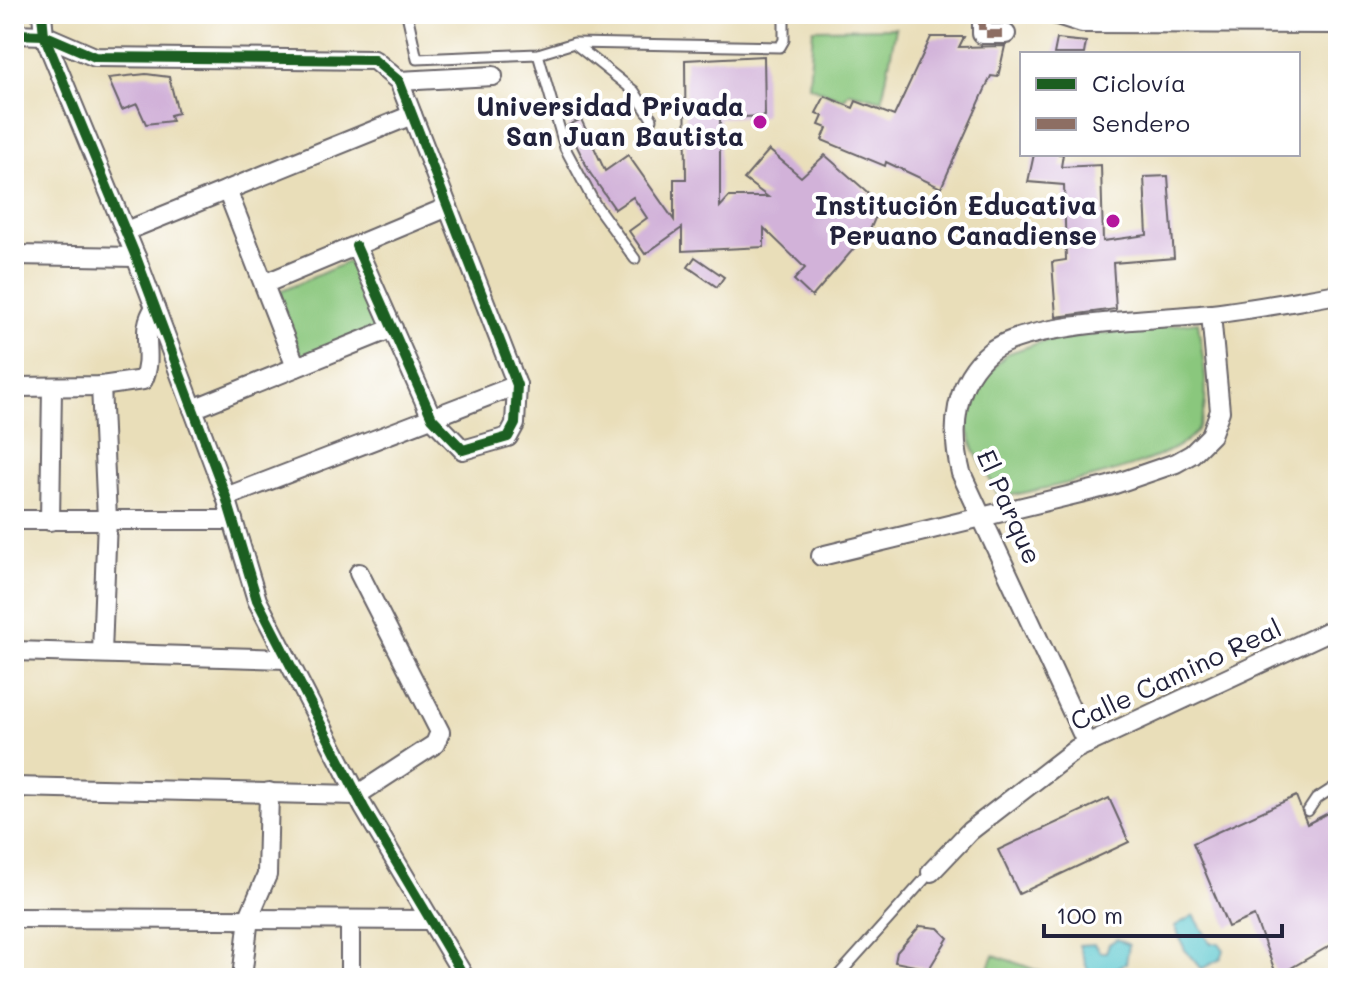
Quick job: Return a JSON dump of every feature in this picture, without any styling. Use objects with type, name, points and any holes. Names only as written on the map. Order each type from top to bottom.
[{"type":"street","points":[[42,14],[44,35],[126,231],[226,497],[257,600],[357,795],[465,978]]},
{"type":"street","points":[[982,14],[982,34],[1006,34]]},
{"type":"street","points":[[1054,14],[1082,23],[1338,24]]},
{"type":"street","points":[[14,34],[44,35],[95,57],[374,60],[399,81],[517,385],[515,424],[508,437],[463,450],[432,418],[356,246]]},
{"type":"street","points":[[399,81],[493,76]]},
{"type":"street","points":[[126,231],[412,115]]},
{"type":"street","points":[[227,190],[296,367]]},
{"type":"street","points":[[264,284],[448,207]]},
{"type":"street","points":[[14,255],[136,257]]},
{"type":"street","name":"El Parque","points":[[1087,744],[984,515],[961,473],[953,435],[956,412],[968,378],[993,349],[1038,333],[1211,314],[1338,294]]},
{"type":"street","points":[[14,387],[101,386],[143,380],[148,370],[146,328],[155,308]]},
{"type":"street","points":[[821,556],[1146,475],[1176,463],[1202,445],[1218,423],[1220,411],[1211,314]]},
{"type":"street","points":[[193,409],[393,328]]},
{"type":"street","points":[[226,497],[517,385]]},
{"type":"street","points":[[101,386],[107,519],[102,653]]},
{"type":"street","points":[[50,521],[52,387]]},
{"type":"street","points":[[14,520],[233,520]]},
{"type":"street","points":[[14,787],[357,795],[435,744],[440,732],[359,573]]},
{"type":"street","name":"Calle Camino Real","points":[[931,872],[970,831],[1087,744],[1338,627]]},
{"type":"street","points":[[14,651],[287,659]]},
{"type":"street","points":[[242,978],[249,917],[267,875],[269,792]]},
{"type":"street","points":[[14,918],[431,920]]},
{"type":"street","points":[[350,920],[350,978]]},
{"type":"lane","points":[[407,14],[417,59],[538,54],[574,43],[780,47],[784,40],[784,14]]},
{"type":"lane","points":[[574,43],[634,91],[652,119]]},
{"type":"lane","points":[[538,54],[565,148],[595,204],[635,259]]},
{"type":"lane","points":[[1308,811],[1316,799],[1338,785]]},
{"type":"lane","name":"Calle Camino Real","points":[[836,978],[931,872]]},
{"type":"green space","points":[[896,28],[882,100],[849,92],[844,99],[809,86],[813,29]]},
{"type":"green space","points":[[352,260],[380,331],[303,359],[275,294]]},
{"type":"green space","points":[[1198,322],[1205,401],[1199,426],[1187,440],[1167,452],[1109,473],[1000,498],[974,450],[968,429],[969,409],[976,388],[1006,354],[1047,340]]},
{"type":"green space","points":[[994,955],[1058,978],[985,978]]},
{"type":"water","points":[[1194,915],[1210,943],[1219,943],[1224,950],[1221,959],[1201,969],[1185,950],[1175,926]]},
{"type":"water","points":[[1117,939],[1129,945],[1126,963],[1100,977],[1088,971],[1079,945],[1094,944],[1100,952],[1106,952],[1109,944]]},
{"type":"building","points":[[931,37],[964,37],[959,47],[1005,46],[998,77],[991,76],[941,188],[886,162],[885,166],[822,140],[827,128],[819,125],[823,116],[816,113],[825,96],[853,108],[856,101],[894,116]]},
{"type":"building","points":[[1057,39],[1086,42],[1084,52],[1054,52]]},
{"type":"building","points":[[764,56],[765,116],[720,118],[720,207],[729,197],[768,197],[744,179],[769,150],[801,177],[825,155],[881,204],[870,230],[812,297],[794,280],[805,268],[764,228],[764,247],[682,251],[682,228],[645,254],[629,231],[647,218],[633,197],[615,209],[590,173],[567,126],[581,119],[605,171],[628,155],[674,220],[674,179],[686,179],[685,60]]},
{"type":"building","points":[[146,74],[169,77],[178,113],[170,115],[172,121],[146,124],[137,104],[122,110],[108,78]]},
{"type":"building","name":"Institución Educativa Peruano Canadiense","points":[[1034,156],[1063,156],[1061,167],[1101,165],[1103,241],[1147,235],[1144,177],[1168,176],[1174,258],[1113,263],[1116,309],[1056,317],[1052,262],[1066,260],[1064,185],[1028,182]]},
{"type":"building","points":[[695,257],[724,277],[717,287],[688,267]]},
{"type":"building","points":[[1296,796],[1307,824],[1338,808],[1338,941],[1277,976],[1254,916],[1228,927],[1193,843]]},
{"type":"building","points":[[1109,798],[1129,842],[1019,894],[998,850]]},
{"type":"building","points":[[920,926],[938,928],[948,938],[929,969],[895,962],[897,952]]},
{"type":"marked path","points":[[982,14],[982,34],[1006,34]]},
{"type":"cycle path","points":[[42,14],[44,35],[136,257],[226,497],[257,600],[364,808],[465,978]]},
{"type":"cycle path","points":[[14,34],[44,35],[95,57],[374,60],[399,81],[517,385],[515,424],[508,437],[463,450],[432,418],[356,246]]},
{"type":"place","name":"Universidad Privada San Juan Bautista","points":[[760,122]]},
{"type":"place","name":"Institución Educativa Peruano Canadiense","points":[[1113,221]]}]
